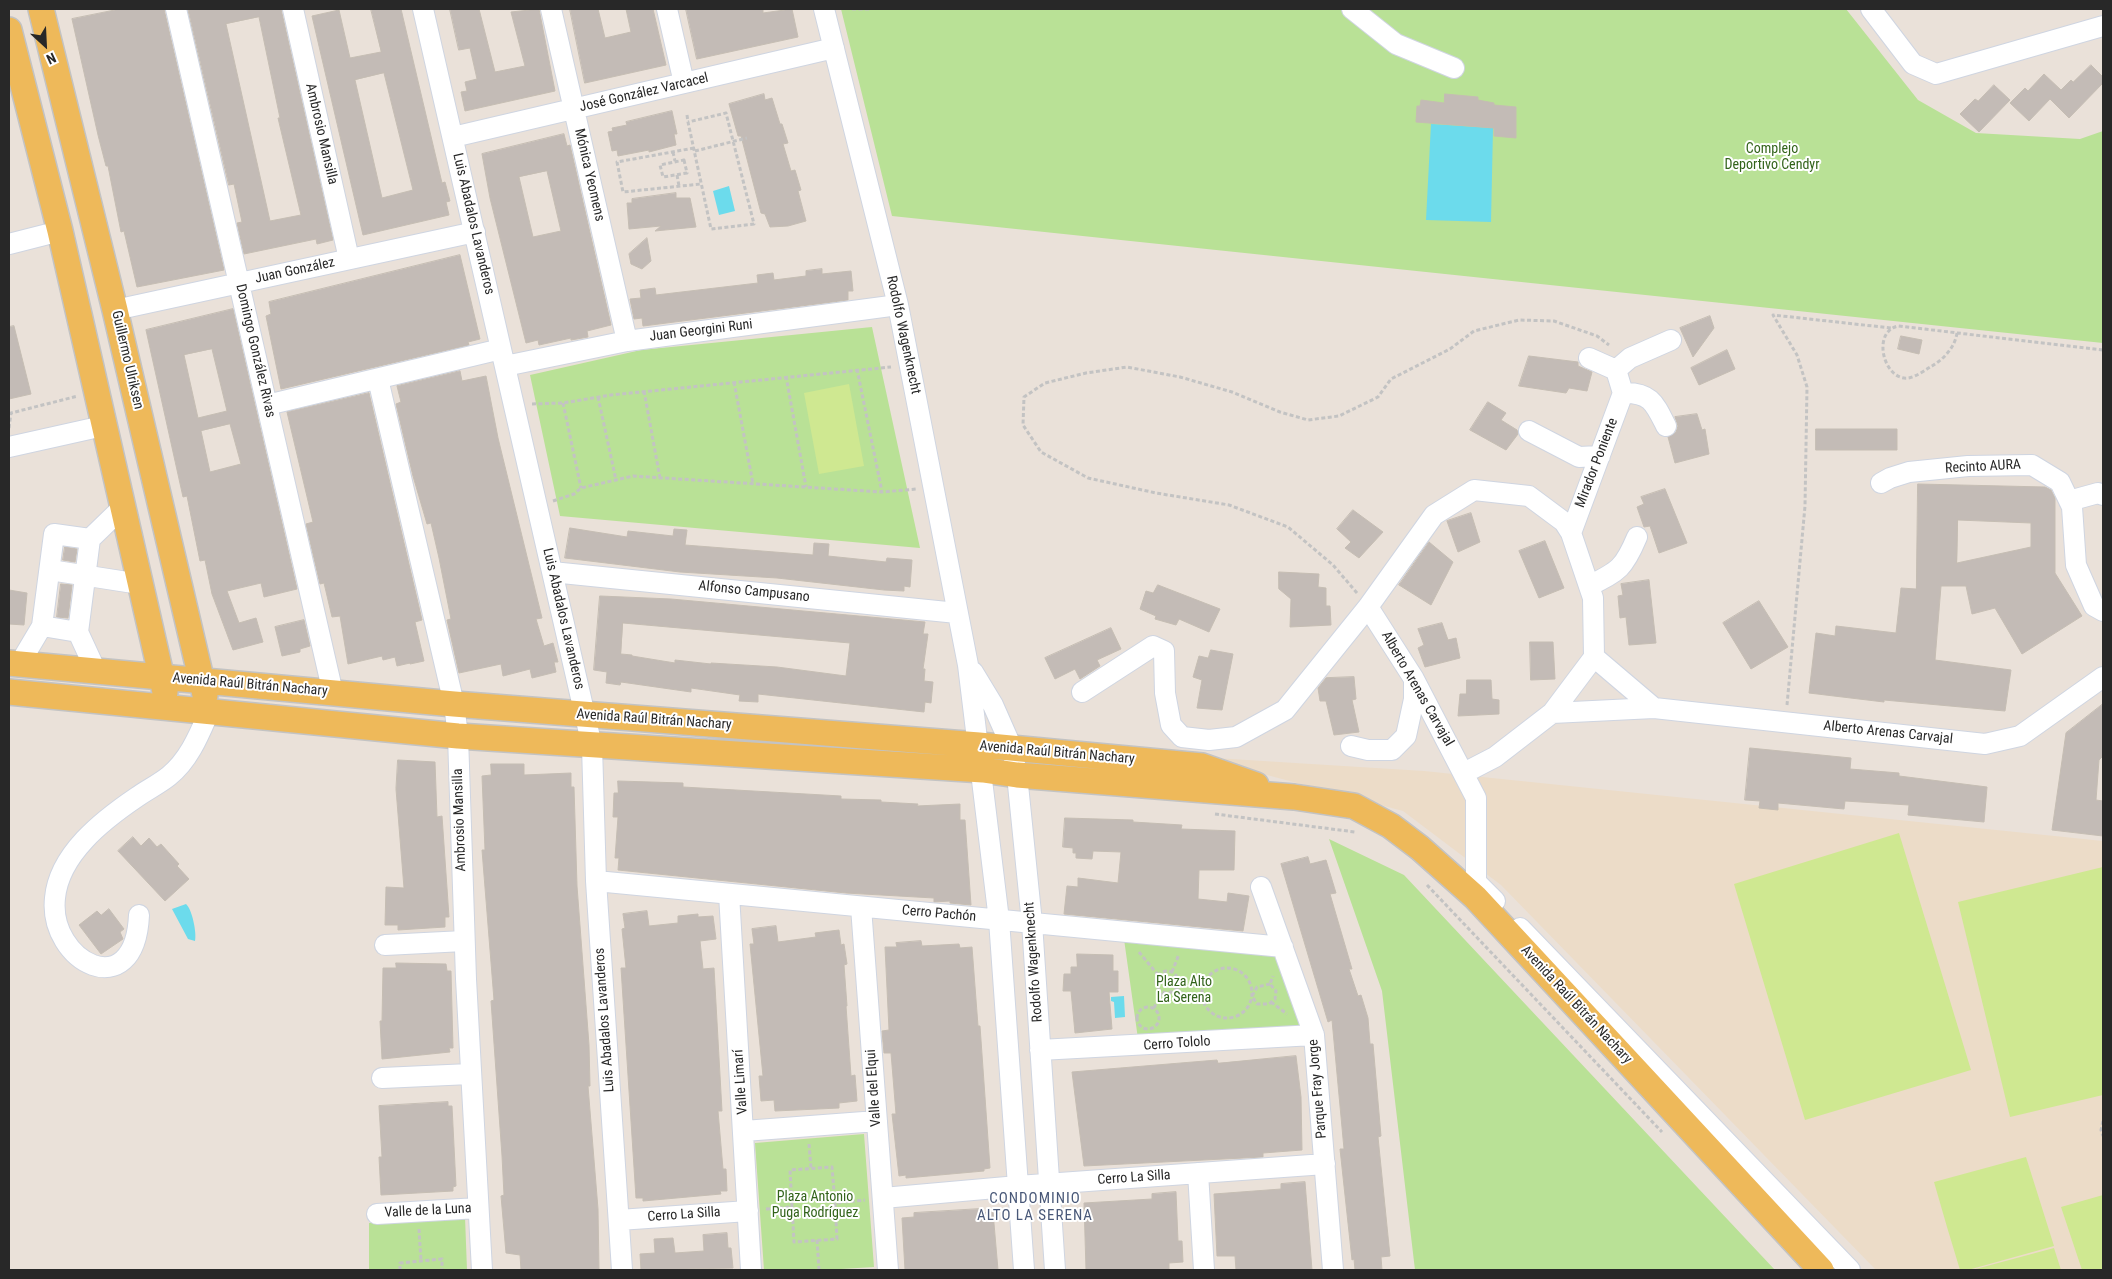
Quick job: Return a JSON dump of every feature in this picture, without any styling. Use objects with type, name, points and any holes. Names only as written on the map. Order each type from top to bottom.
[{"type":"main road","name":"Guillermo Ulriksen","points":[[41,9],[115,310],[209,712]]},
{"type":"main road","points":[[9,30],[60,232],[169,708]]},
{"type":"main road","points":[[142,590],[149,608],[163,614],[170,612],[175,606],[180,588]]},
{"type":"main road","name":"Avenida Raúl Bitrán Nachary","points":[[14,663],[454,704],[979,745],[1202,766],[1294,797]]},
{"type":"main road","name":"Avenida Raúl Bitrán Nachary","points":[[9,692],[458,736],[982,770],[1294,797],[1354,806],[1391,826],[1420,848],[1476,897],[1821,1270]]},
{"type":"street","name":"Domingo González Rivas","points":[[176,9],[333,693]]},
{"type":"street","name":"Ambrosio Mansilla","points":[[293,9],[349,259]]},
{"type":"street","name":"Luis Abadalos Lavanderos","points":[[423,9],[592,746],[596,881],[622,1270]]},
{"type":"street","name":"Mónica Yeomens","points":[[551,9],[627,341]]},
{"type":"street","points":[[667,9],[684,83]]},
{"type":"street","name":"Rodolfo Wagenknecht","points":[[824,9],[898,305],[968,665],[999,920],[1024,1270]]},
{"type":"street","points":[[1352,9],[1396,44],[1454,68]]},
{"type":"street","points":[[1871,9],[1913,64],[1936,74],[2101,21]]},
{"type":"street","name":"José González Varcacel","points":[[453,137],[834,48]]},
{"type":"street","points":[[9,244],[60,232]]},
{"type":"street","name":"Juan González","points":[[115,310],[475,232]]},
{"type":"street","name":"Juan Georgini Runi","points":[[267,405],[378,379],[503,358],[898,305]]},
{"type":"street","points":[[1616,370],[1630,358],[1671,340]]},
{"type":"street","points":[[1589,358],[1616,370],[1623,393],[1637,392],[1654,402],[1666,426]]},
{"type":"street","name":"Ambrosio Mansilla","points":[[378,379],[454,704],[458,736],[464,941],[482,1270]]},
{"type":"street","name":"Mirador Poniente","points":[[1571,533],[1623,393]]},
{"type":"street","points":[[9,447],[103,426]]},
{"type":"street","points":[[1529,431],[1579,456],[1600,456]]},
{"type":"street","name":"Recinto AURA","points":[[1881,483],[1909,472],[1968,466],[2032,465],[2060,482],[2069,500],[2072,507],[2076,565],[2094,606],[2103,611]]},
{"type":"street","points":[[1082,692],[1153,646],[1164,651],[1165,694],[1171,725],[1182,737],[1209,740],[1236,737],[1285,710],[1368,607],[1434,515],[1474,490],[1529,496],[1564,522],[1571,533],[1593,598],[1594,656],[1552,713],[1495,757],[1464,773]]},
{"type":"street","points":[[2069,500],[2098,493],[2103,495]]},
{"type":"street","points":[[96,670],[78,632],[90,539],[123,507]]},
{"type":"street","points":[[14,663],[42,626],[54,534],[90,539]]},
{"type":"street","points":[[1589,586],[1609,576],[1630,570],[1627,562],[1637,536]]},
{"type":"street","points":[[50,570],[86,575],[142,590]]},
{"type":"street","name":"Alfonso Campusano","points":[[552,572],[957,612]]},
{"type":"street","name":"Alberto Arenas Carvajal","points":[[1368,607],[1414,679],[1476,798],[1476,882],[1850,1270]]},
{"type":"street","points":[[42,626],[78,632]]},
{"type":"street","points":[[1594,656],[1654,708]]},
{"type":"street","name":"Rodolfo Wagenknecht","points":[[968,665],[993,705],[1012,748],[1017,774],[1032,923],[1055,1270]]},
{"type":"street","name":"Alberto Arenas Carvajal","points":[[1552,713],[1654,708],[1985,744],[2020,736],[2103,677]]},
{"type":"street","points":[[1351,746],[1368,750],[1392,750],[1406,736],[1414,699],[1414,679]]},
{"type":"street","points":[[139,915],[138,933],[130,952],[120,962],[105,969],[91,966],[67,944],[57,923],[55,898],[64,869],[84,840],[135,798],[169,776],[184,761],[196,741],[209,712]]},
{"type":"street","name":"Cerro Pachón","points":[[596,881],[1283,947]]},
{"type":"street","name":"Parque Fray Jorge","points":[[1261,887],[1314,1035],[1333,1270]]},
{"type":"street","name":"Valle Limarí","points":[[729,894],[751,1270]]},
{"type":"street","name":"Valle del Elqui","points":[[861,907],[888,1270]]},
{"type":"street","points":[[385,946],[464,941]]},
{"type":"street","name":"Cerro Tololo","points":[[1040,1050],[1314,1035]]},
{"type":"street","points":[[382,1078],[470,1074]]},
{"type":"street","points":[[744,1131],[877,1121]]},
{"type":"street","name":"Cerro La Silla","points":[[883,1198],[1018,1186],[1325,1164]]},
{"type":"street","points":[[1198,1173],[1204,1270]]},
{"type":"street","name":"Valle de la Luna","points":[[377,1214],[478,1208]]},
{"type":"street","name":"Cerro La Silla","points":[[619,1220],[748,1211]]},
{"type":"path","points":[[852,9],[870,9]]},
{"type":"path","points":[[687,115],[688,122],[701,184],[711,229],[754,224],[726,113],[688,122]]},
{"type":"path","points":[[701,184],[623,192],[616,162],[747,138]]},
{"type":"path","points":[[673,152],[675,162]]},
{"type":"path","points":[[684,160],[687,172],[677,175],[663,178],[660,164],[684,160]]},
{"type":"path","points":[[677,175],[679,186]]},
{"type":"path","points":[[1785,722],[1805,506],[1807,387],[1797,355],[1774,315],[1891,328],[1898,326],[2103,350]]},
{"type":"path","points":[[1368,607],[1333,564],[1288,527],[1229,505],[1156,493],[1088,478],[1041,452],[1023,425],[1024,397],[1045,383],[1086,373],[1127,367],[1180,377],[1232,392],[1280,412],[1308,420],[1338,416],[1378,397],[1391,379],[1450,349],[1474,331],[1519,320],[1554,321],[1597,336],[1616,350],[1616,370]]},
{"type":"path","points":[[1891,328],[1885,333],[1883,346],[1886,363],[1898,376],[1907,378],[1936,364],[1946,355],[1956,340],[1957,333]]},
{"type":"path","points":[[513,404],[563,404],[644,391],[857,368],[909,366]]},
{"type":"path","points":[[857,368],[882,492]]},
{"type":"path","points":[[786,376],[806,487]]},
{"type":"path","points":[[734,382],[753,484]]},
{"type":"path","points":[[644,391],[660,478]]},
{"type":"path","points":[[9,428],[11,412],[96,392]]},
{"type":"path","points":[[598,397],[616,480]]},
{"type":"path","points":[[563,404],[581,488]]},
{"type":"path","points":[[537,507],[574,494],[581,488],[633,476],[882,492],[933,488]]},
{"type":"path","points":[[1214,814],[1357,832]]},
{"type":"path","points":[[1422,880],[1662,1133]]},
{"type":"path","points":[[1270,984],[1283,947]]},
{"type":"path","points":[[1270,984],[1257,987],[1252,996],[1246,1009],[1234,1018],[1219,1018],[1206,1009],[1201,994],[1206,978],[1212,972],[1226,967],[1235,969],[1248,979],[1252,996],[1257,1004],[1269,1004],[1275,999],[1276,991],[1270,984]]},
{"type":"path","points":[[1170,971],[1178,980],[1176,988],[1168,993],[1162,992],[1155,983],[1157,976],[1162,972],[1170,971]]},
{"type":"path","points":[[1176,988],[1190,1001],[1204,1004]]},
{"type":"path","points":[[1154,1008],[1162,992]]},
{"type":"path","points":[[1147,1006],[1154,1008],[1160,1017],[1158,1024],[1148,1029],[1141,1027],[1137,1020],[1138,1013],[1147,1006]]},
{"type":"path","points":[[2103,1121],[2101,1130],[2103,1136]]},
{"type":"path","points":[[807,1126],[811,1168]]},
{"type":"path","points":[[832,1166],[835,1203],[837,1239],[794,1242],[790,1170],[832,1166]]},
{"type":"path","points":[[835,1203],[883,1198]]},
{"type":"path","points":[[748,1211],[792,1207]]},
{"type":"path","points":[[418,1211],[421,1261]]},
{"type":"path","points":[[816,1240],[819,1270]]},
{"type":"path","points":[[400,1270],[400,1262],[442,1259],[442,1270]]},
{"type":"shaded area","points":[[1199,757],[1424,771],[2103,841],[2103,1270],[1876,1270],[1501,885],[1403,811]]},
{"type":"green space","name":"Complejo Deportivo Cendyr","points":[[841,9],[1846,9],[1918,100],[1976,133],[2080,139],[2103,131],[2103,343],[892,216]]},
{"type":"green space","points":[[872,327],[920,548],[560,516],[530,375],[641,350]]},
{"type":"green space","points":[[849,384],[864,466],[819,474],[804,393]]},
{"type":"green space","points":[[1899,833],[1971,1070],[1805,1120],[1734,884]]},
{"type":"green space","points":[[1329,839],[1404,875],[1775,1270],[1415,1270],[1382,991]]},
{"type":"green space","points":[[2103,867],[2103,1095],[2010,1117],[1958,902]]},
{"type":"green space","name":"Plaza Alto La Serena","points":[[1123,932],[1283,947],[1314,1035],[1139,1046]]},
{"type":"green space","name":"Plaza Antonio Puga Rodríguez","points":[[864,1134],[874,1267],[825,1270],[764,1270],[755,1143]]},
{"type":"green space","points":[[2026,1157],[2054,1246],[1968,1270],[1960,1270],[1934,1182]]},
{"type":"green space","points":[[2103,1195],[2103,1270],[2082,1270],[2061,1207]]},
{"type":"green space","points":[[465,1217],[467,1270],[369,1270],[369,1223]]},
{"type":"green space","points":[[2054,1248],[2061,1270],[1972,1270]]},
{"type":"water","points":[[1431,124],[1493,128],[1491,222],[1426,220]]},
{"type":"water","points":[[729,186],[735,211],[719,215],[713,191]]},
{"type":"water","points":[[186,904],[193,921],[195,941],[188,939],[172,909]]},
{"type":"water","points":[[1124,996],[1125,1017],[1115,1018],[1114,1002],[1111,1001],[1111,997]]},
{"type":"building","points":[[120,9],[164,9],[224,270],[137,287],[124,231],[121,232],[108,166],[106,166],[98,135],[72,19]]},
{"type":"building","points":[[188,9],[281,9],[333,240],[317,244],[316,239],[244,254],[237,223],[242,222],[234,184],[229,185]],"holes":[[[259,17],[280,118],[278,118],[301,215],[270,221],[226,24]]]},
{"type":"building","points":[[371,9],[401,9],[442,183],[445,182],[450,201],[446,202],[449,215],[363,235],[312,16],[339,10],[350,58],[381,52]],"holes":[[[384,73],[413,190],[382,198],[355,80]]]},
{"type":"building","points":[[450,9],[479,9],[495,72],[525,66],[511,12],[539,9],[555,91],[465,111],[461,92],[467,91],[465,82],[477,79],[470,48],[459,50]]},
{"type":"building","points":[[570,9],[598,9],[605,38],[631,32],[626,9],[653,9],[666,65],[585,83]]},
{"type":"building","points":[[686,9],[763,9],[763,13],[792,9],[798,37],[697,59]]},
{"type":"building","points":[[2091,65],[2103,77],[2103,83],[2069,118],[2050,99],[2029,121],[2010,103],[2025,88],[2028,91],[2044,74],[2061,90],[2071,80],[2073,82]]},
{"type":"building","points":[[1994,85],[2010,100],[1979,132],[1960,114],[1975,99],[1978,101]]},
{"type":"building","points":[[764,94],[765,100],[772,98],[788,143],[783,144],[791,171],[795,170],[801,190],[798,191],[806,221],[788,226],[770,227],[765,214],[761,213],[741,136],[738,136],[729,104]]},
{"type":"building","points":[[1445,94],[1478,97],[1478,100],[1494,103],[1494,105],[1516,107],[1516,138],[1494,136],[1494,128],[1416,122],[1417,106],[1420,106],[1421,100],[1444,103]]},
{"type":"building","points":[[672,111],[677,134],[674,134],[676,145],[649,152],[649,150],[618,156],[617,150],[612,151],[608,132],[613,131],[612,128],[627,125],[626,122]]},
{"type":"building","points":[[564,134],[567,146],[570,145],[611,325],[587,331],[588,337],[571,340],[571,338],[539,345],[538,340],[526,343],[490,198],[482,154]],"holes":[[[547,171],[561,231],[533,237],[519,177]]]},
{"type":"building","points":[[676,193],[676,198],[690,198],[696,227],[655,231],[661,226],[629,229],[627,203],[632,203],[632,199]]},
{"type":"building","points":[[647,238],[651,261],[642,269],[631,264],[629,254]]},
{"type":"building","points":[[460,255],[480,339],[468,342],[469,345],[281,389],[266,316],[271,314],[269,302]]},
{"type":"building","points":[[822,269],[822,274],[851,271],[853,291],[848,291],[848,300],[643,326],[642,318],[634,319],[630,299],[641,298],[640,290],[655,288],[656,295],[758,283],[757,275],[773,273],[774,280],[806,276],[806,271]]},
{"type":"building","points":[[233,309],[297,589],[264,597],[261,583],[227,591],[239,623],[256,618],[263,642],[233,650],[212,594],[205,560],[200,561],[187,496],[183,497],[146,330]],"holes":[[[212,349],[227,411],[198,418],[184,355]],[[230,424],[241,464],[210,472],[201,431]]]},
{"type":"building","points":[[1710,316],[1714,328],[1693,357],[1680,328]]},
{"type":"building","points":[[14,326],[31,394],[9,399],[9,327]]},
{"type":"building","points":[[1901,336],[1922,340],[1919,354],[1898,349]]},
{"type":"building","points":[[1727,350],[1735,369],[1699,385],[1691,368]]},
{"type":"building","points":[[1529,356],[1578,362],[1578,366],[1592,372],[1587,391],[1569,388],[1566,393],[1519,386]]},
{"type":"building","points":[[460,371],[462,381],[486,376],[498,438],[542,618],[536,619],[544,646],[553,643],[558,662],[554,662],[556,672],[532,678],[530,669],[503,676],[501,664],[459,673],[447,620],[451,619],[431,523],[427,524],[413,476],[396,404],[401,402],[397,386]]},
{"type":"building","points":[[369,393],[422,620],[415,622],[424,661],[397,666],[395,657],[383,660],[382,656],[348,664],[340,616],[332,617],[324,583],[320,584],[306,524],[313,522],[287,412]]},
{"type":"building","points":[[1488,402],[1506,413],[1501,420],[1517,430],[1518,434],[1506,450],[1470,430]]},
{"type":"building","points":[[1697,414],[1702,430],[1705,429],[1709,454],[1675,463],[1668,437],[1676,432],[1678,426],[1675,417]]},
{"type":"building","points":[[1816,429],[1897,429],[1897,450],[1816,450]]},
{"type":"building","points":[[1918,484],[2045,487],[2051,490],[2055,498],[2055,573],[2082,616],[2022,654],[1995,608],[1972,614],[1966,586],[1941,586],[1935,660],[2011,670],[2005,711],[1884,700],[1884,702],[1809,693],[1816,633],[1835,636],[1836,626],[1896,633],[1901,588],[1916,589]],"holes":[[[1958,520],[2031,523],[2031,547],[1957,563]]]},
{"type":"building","points":[[1665,489],[1687,543],[1659,553],[1650,526],[1644,527],[1637,507],[1644,504],[1641,497]]},
{"type":"building","points":[[1353,510],[1383,532],[1359,558],[1345,548],[1351,542],[1337,529]]},
{"type":"building","points":[[1471,513],[1480,542],[1458,552],[1447,521]]},
{"type":"building","points":[[570,528],[627,537],[628,531],[673,536],[674,529],[687,530],[685,545],[813,555],[814,543],[829,544],[828,556],[886,562],[887,558],[912,560],[910,587],[904,586],[904,591],[884,590],[777,578],[680,572],[565,558]]},
{"type":"building","points":[[1545,541],[1564,588],[1539,598],[1519,551]]},
{"type":"building","points":[[1429,542],[1453,562],[1431,605],[1399,585]]},
{"type":"building","points":[[65,547],[77,549],[75,562],[63,560]]},
{"type":"building","points":[[1279,572],[1319,574],[1318,587],[1326,588],[1326,606],[1330,606],[1331,625],[1290,627],[1291,599],[1279,589]]},
{"type":"building","points":[[1649,580],[1656,643],[1629,645],[1626,617],[1620,618],[1618,596],[1623,595],[1621,584]]},
{"type":"building","points":[[61,584],[72,585],[68,618],[57,617]]},
{"type":"building","points":[[1158,585],[1220,609],[1209,632],[1179,619],[1176,625],[1155,619],[1156,616],[1140,609],[1146,591],[1153,593]]},
{"type":"building","points":[[9,590],[27,593],[24,625],[9,624]]},
{"type":"building","points":[[600,596],[671,599],[925,622],[923,634],[928,634],[923,669],[925,669],[924,681],[933,682],[931,703],[925,702],[924,712],[758,694],[758,702],[739,701],[740,695],[691,688],[691,692],[621,682],[620,685],[606,683],[607,672],[594,670]],"holes":[[[623,623],[850,643],[846,676],[777,667],[711,664],[675,660],[675,663],[621,654]]]},
{"type":"building","points":[[1759,601],[1788,647],[1751,669],[1723,623]]},
{"type":"building","points":[[304,620],[310,646],[300,649],[300,652],[282,656],[275,627]]},
{"type":"building","points":[[1442,623],[1448,640],[1456,638],[1460,658],[1425,667],[1418,648],[1424,645],[1418,629]]},
{"type":"building","points":[[1111,628],[1121,649],[1097,660],[1100,666],[1080,679],[1075,669],[1055,679],[1045,658]]},
{"type":"building","points":[[1530,642],[1553,642],[1555,679],[1531,680]]},
{"type":"building","points":[[1211,650],[1233,654],[1222,710],[1197,708],[1202,680],[1193,677],[1199,656],[1208,658]]},
{"type":"building","points":[[1354,677],[1356,699],[1352,700],[1359,732],[1334,735],[1326,701],[1320,701],[1318,688],[1326,678]]},
{"type":"building","points":[[1467,680],[1491,680],[1492,699],[1499,700],[1499,714],[1458,716],[1460,694],[1466,694]]},
{"type":"building","points":[[2103,704],[2103,756],[2099,760],[2096,800],[2103,801],[2103,836],[2052,830],[2066,733]]},
{"type":"building","points":[[1750,748],[1851,758],[1850,769],[1899,773],[1899,776],[1987,787],[1984,822],[1908,815],[1909,805],[1845,801],[1844,809],[1778,803],[1778,810],[1759,808],[1760,801],[1745,800]]},
{"type":"building","points":[[398,760],[435,762],[437,817],[442,816],[449,917],[445,917],[445,927],[398,930],[398,925],[385,925],[386,887],[404,888],[396,789]]},
{"type":"building","points":[[491,764],[524,764],[524,775],[571,773],[571,787],[574,787],[577,886],[589,1045],[590,1086],[588,1086],[598,1209],[599,1270],[521,1270],[520,1255],[506,1253],[501,1196],[504,1195],[502,1156],[491,1001],[494,1000],[482,850],[485,850],[482,776],[491,775]]},
{"type":"building","points":[[618,781],[683,783],[683,787],[841,796],[841,799],[881,800],[881,802],[918,804],[917,806],[960,804],[960,820],[965,820],[971,905],[950,903],[950,901],[934,902],[934,898],[846,893],[618,870],[619,858],[615,858],[618,817],[613,817],[614,793],[618,793]]},
{"type":"building","points":[[1065,818],[1133,820],[1133,822],[1182,825],[1181,829],[1235,831],[1234,870],[1199,870],[1198,899],[1227,902],[1228,893],[1249,896],[1243,931],[1064,914],[1067,886],[1078,887],[1078,878],[1118,883],[1121,852],[1093,851],[1092,859],[1076,858],[1073,848],[1063,847]]},
{"type":"building","points":[[133,837],[141,846],[149,838],[157,847],[161,844],[179,864],[177,866],[189,879],[165,901],[118,851]]},
{"type":"building","points":[[1308,857],[1310,864],[1326,860],[1336,893],[1330,894],[1352,969],[1349,969],[1358,996],[1361,995],[1368,1018],[1370,1044],[1373,1044],[1381,1136],[1378,1137],[1390,1256],[1381,1257],[1382,1270],[1355,1270],[1354,1259],[1352,1260],[1340,1149],[1344,1149],[1332,1020],[1328,1022],[1281,864]]},
{"type":"building","points":[[109,909],[124,929],[120,932],[123,939],[101,954],[79,925],[97,911],[101,915]]},
{"type":"building","points":[[647,911],[649,926],[678,923],[678,916],[698,914],[698,917],[713,916],[716,939],[700,941],[703,969],[714,968],[722,1111],[718,1111],[723,1169],[726,1169],[727,1191],[720,1191],[721,1194],[643,1201],[643,1198],[636,1198],[621,968],[626,968],[622,929],[625,928],[623,914]]},
{"type":"building","points":[[776,926],[778,942],[816,937],[815,933],[839,930],[841,945],[844,944],[847,964],[844,965],[851,1076],[855,1075],[857,1101],[839,1103],[839,1108],[775,1111],[774,1100],[761,1101],[759,1076],[763,1076],[750,944],[754,944],[752,929]]},
{"type":"building","points":[[921,941],[922,946],[959,944],[960,948],[972,947],[978,1026],[980,1026],[990,1168],[984,1169],[984,1171],[906,1178],[906,1175],[899,1176],[892,1114],[896,1114],[891,1053],[884,1053],[882,1031],[889,1030],[885,947],[897,947],[896,943]]},
{"type":"building","points":[[1077,954],[1113,955],[1113,971],[1118,971],[1118,992],[1109,992],[1112,1029],[1075,1033],[1071,991],[1063,991],[1064,974],[1071,974],[1071,967],[1077,967]]},
{"type":"building","points":[[396,963],[446,964],[447,971],[451,971],[453,1048],[449,1048],[450,1052],[382,1059],[380,1021],[382,1021],[383,968],[396,968]]},
{"type":"building","points":[[1296,1056],[1301,1097],[1302,1150],[1263,1153],[1263,1157],[1084,1166],[1072,1072],[1217,1060],[1218,1063]]},
{"type":"building","points":[[448,1102],[448,1106],[452,1106],[456,1186],[453,1187],[453,1191],[381,1195],[379,1157],[382,1157],[379,1106]]},
{"type":"building","points":[[1305,1182],[1312,1270],[1236,1270],[1235,1256],[1217,1256],[1214,1194],[1281,1189],[1281,1184]]},
{"type":"building","points":[[1176,1192],[1178,1241],[1182,1241],[1183,1262],[1169,1263],[1169,1270],[1086,1270],[1084,1203],[1152,1199],[1152,1194]]},
{"type":"building","points":[[980,1209],[981,1213],[993,1212],[998,1270],[905,1270],[902,1218],[914,1217],[914,1213]]},
{"type":"building","points":[[727,1233],[728,1248],[731,1248],[733,1268],[641,1270],[640,1254],[655,1253],[654,1239],[673,1238],[675,1253],[704,1251],[703,1235]]},
{"type":"district","name":"CONDOMINIO ALTO LA SERENA","points":[[1035,1208]]}]
